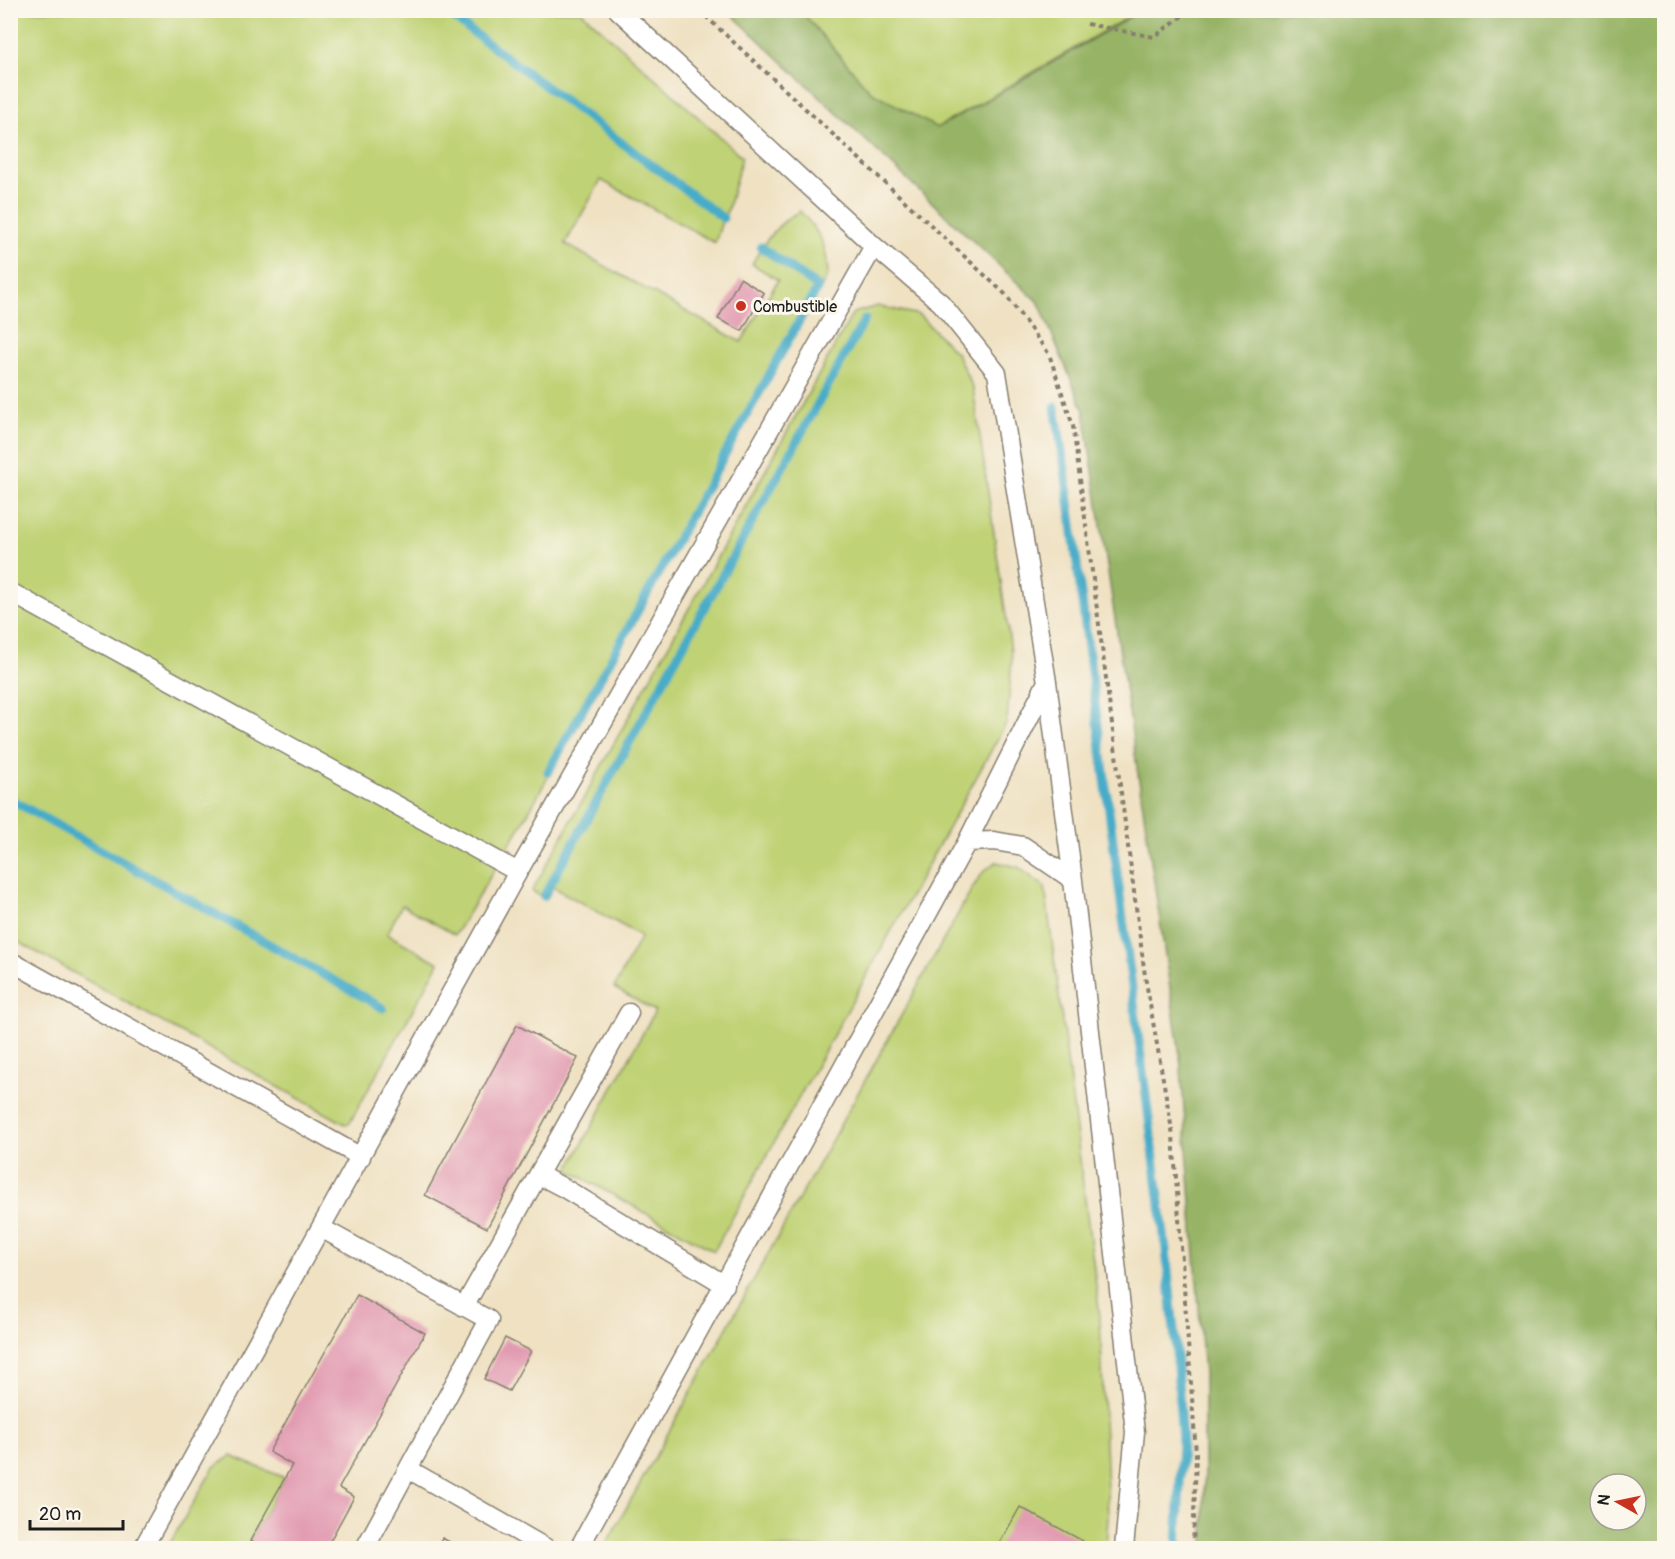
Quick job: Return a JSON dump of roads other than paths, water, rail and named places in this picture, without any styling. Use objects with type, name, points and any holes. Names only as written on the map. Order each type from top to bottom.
[{"type":"lane","points":[[618,10],[874,246],[941,303],[997,373],[1047,682],[1073,880],[1135,1432],[1124,1548]]},
{"type":"lane","points":[[143,1548],[518,872],[874,246]]},
{"type":"lane","points":[[10,591],[518,872]]},
{"type":"lane","points":[[579,1548],[967,842],[1047,682]]},
{"type":"lane","points":[[967,842],[994,841],[1023,846],[1073,880]]},
{"type":"lane","points":[[10,961],[361,1157]]},
{"type":"lane","points":[[464,1307],[629,1013]]},
{"type":"lane","points":[[539,1175],[725,1285]]},
{"type":"lane","points":[[321,1228],[489,1320],[365,1548]]},
{"type":"lane","points":[[408,1469],[546,1548]]},
{"type":"waterway","points":[[443,10],[723,218]]},
{"type":"waterway","points":[[548,772],[818,287],[761,247]]},
{"type":"waterway","points":[[544,896],[865,319]]},
{"type":"waterway","points":[[1055,407],[1166,1250],[1182,1442],[1177,1548]]},
{"type":"waterway","points":[[10,799],[383,1008]]},
{"type":"place","name":"Combustible","points":[[741,306]]}]
